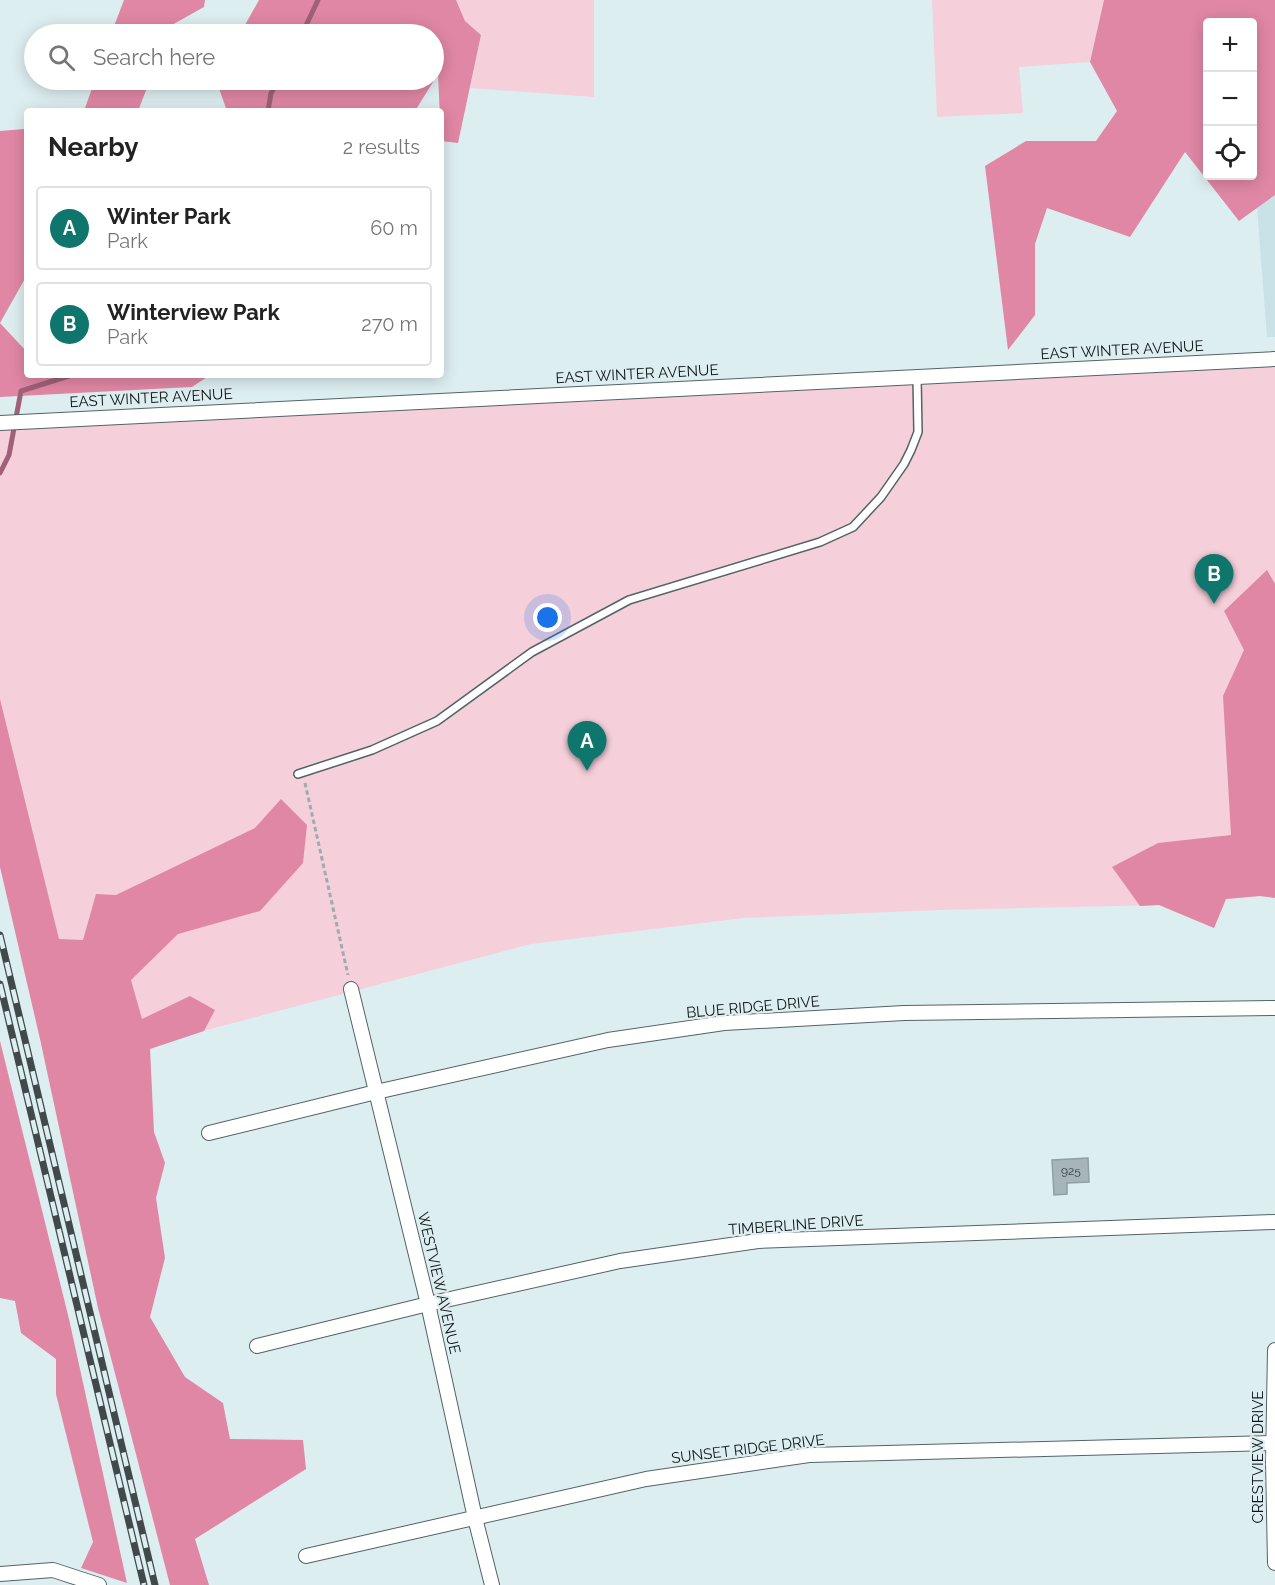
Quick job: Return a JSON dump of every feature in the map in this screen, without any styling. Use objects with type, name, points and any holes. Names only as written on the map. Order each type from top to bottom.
[{"type":"street","name":"EAST WINTER AVENUE","points":[[0,423],[1275,359]]},
{"type":"street","name":"WESTVIEW AVENUE","points":[[351,989],[428,1304],[492,1585]]},
{"type":"street","name":"BLUE RIDGE DRIVE","points":[[209,1132],[608,1040],[723,1023],[904,1013],[1275,1008]]},
{"type":"street","name":"TIMBERLINE DRIVE","points":[[257,1346],[428,1304],[620,1262],[758,1241],[1275,1222]]},
{"type":"street","name":"CRESTVIEW DRIVE","points":[[1275,1350],[1275,1563]]},
{"type":"street","name":"SUNSET RIDGE DRIVE","points":[[306,1556],[646,1479],[809,1455],[1274,1443]]},
{"type":"street","points":[[0,1574],[53,1570],[99,1585]]},
{"type":"lane","points":[[298,774],[372,750],[437,721],[532,652],[629,600],[820,542],[853,527],[879,500],[911,450],[918,432],[917,377]]},
{"type":"path","points":[[298,774],[305,783],[351,989]]},
{"type":"shaded area","points":[[124,0],[205,0],[204,7],[174,24],[115,24]]},
{"type":"shaded area","points":[[259,0],[456,0],[465,21],[481,35],[458,143],[444,141],[444,108],[440,108],[439,90],[444,90],[444,24],[246,24]]},
{"type":"shaded area","points":[[456,0],[594,0],[594,97],[470,88],[481,35],[465,21]]},
{"type":"shaded area","points":[[932,0],[1104,0],[1090,62],[1019,67],[1023,113],[937,117]]},
{"type":"shaded area","points":[[1104,0],[1275,0],[1275,195],[1239,221],[1207,180],[1257,180],[1257,18],[1203,18],[1203,175],[1185,152],[1130,237],[1047,208],[1035,244],[1035,315],[1008,350],[985,166],[1026,141],[1096,141],[1117,111],[1090,62]]},
{"type":"shaded area","points":[[91,90],[146,90],[139,108],[85,108]]},
{"type":"shaded area","points":[[220,90],[428,90],[417,108],[226,108]]},
{"type":"shaded area","points":[[24,129],[24,280],[0,323],[0,131]]},
{"type":"shaded area","points":[[1275,195],[1275,337],[1267,337],[1257,208]]},
{"type":"shaded area","points":[[0,323],[24,349],[24,378],[206,378],[192,387],[0,397]]},
{"type":"shaded area","points":[[1275,359],[1275,898],[1260,896],[1226,899],[1214,928],[1159,905],[940,910],[743,918],[531,944],[184,1036],[91,1072],[0,699],[0,421]]},
{"type":"shaded area","points":[[1267,570],[1275,584],[1275,898],[1260,896],[1226,899],[1214,928],[1159,905],[1140,906],[1112,867],[1158,843],[1231,835],[1223,696],[1244,650],[1224,611]]},
{"type":"shaded area","points":[[0,699],[59,939],[83,940],[96,894],[116,895],[255,828],[281,799],[307,825],[303,863],[260,911],[178,934],[131,980],[142,1019],[190,996],[215,1010],[204,1031],[150,1049],[154,1132],[165,1163],[156,1198],[165,1258],[150,1317],[185,1377],[223,1403],[230,1439],[303,1440],[306,1469],[195,1539],[209,1585],[170,1585],[98,1308],[0,867]]},
{"type":"shaded area","points":[[0,1041],[69,1319],[127,1583],[81,1568],[93,1542],[56,1394],[56,1359],[21,1333],[15,1301],[0,1298]]},
{"type":"building","points":[[1088,1158],[1089,1182],[1067,1183],[1067,1194],[1054,1195],[1052,1160]]},
{"type":"waterway","points":[[307,24],[318,0]]},
{"type":"waterway","points":[[268,108],[273,90]]},
{"type":"waterway","points":[[0,473],[9,455],[21,391],[62,378]]},
{"type":"railway","points":[[0,935],[155,1585]]},
{"type":"railway","points":[[0,984],[144,1585]]},
{"type":"place","name":"Winterview Park","points":[[1214,604]]},
{"type":"place","name":"Winter Park","points":[[587,771]]}]
